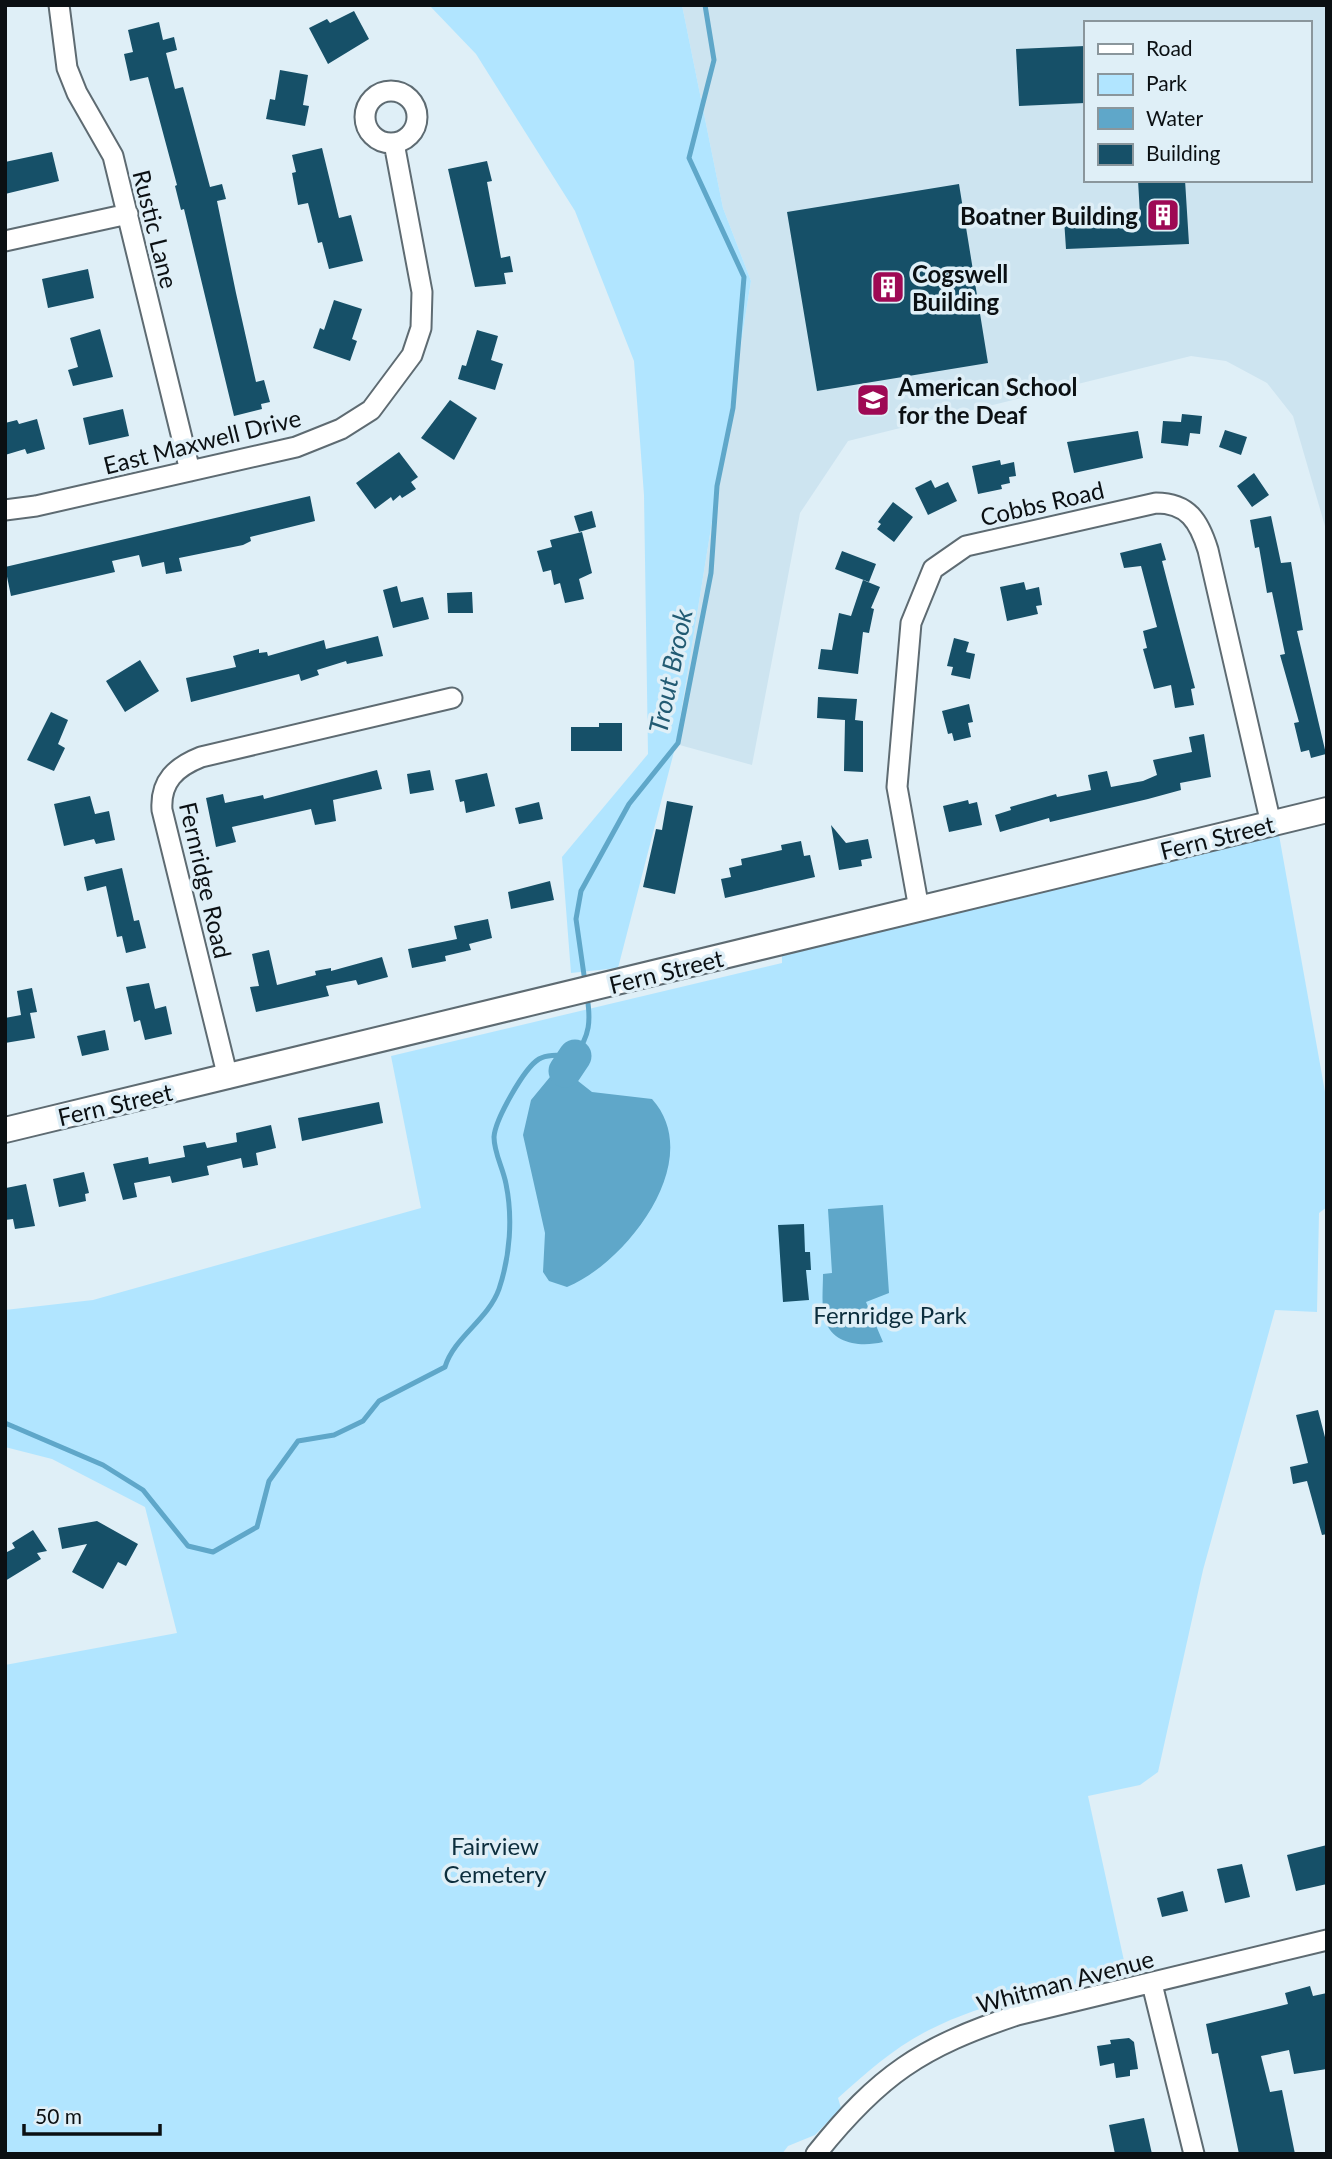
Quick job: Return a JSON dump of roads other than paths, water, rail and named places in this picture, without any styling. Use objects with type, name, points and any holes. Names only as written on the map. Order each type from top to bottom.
[{"type":"street","name":"Rustic Lane","points":[[58,5],[67,68],[77,93],[113,156],[190,471]]},
{"type":"street","name":"East Maxwell Drive","points":[[5,510],[36,506],[296,447],[341,429],[371,410],[412,355],[421,328],[422,292],[394,143]]},
{"type":"street","points":[[5,242],[128,214]]},
{"type":"street","name":"Cobbs Road","points":[[919,909],[897,787],[911,623],[933,569],[966,546],[1147,504],[1168,503],[1187,510],[1199,525],[1208,550],[1271,824]]},
{"type":"street","name":"Fernridge Road","points":[[228,1078],[162,810],[165,784],[183,765],[201,757],[452,698]]},
{"type":"street","name":"Fern Street","points":[[5,1130],[1327,810]]},
{"type":"street","name":"Whitman Avenue","points":[[817,2153],[847,2115],[884,2080],[921,2053],[976,2029],[1017,2015],[1327,1940]]},
{"type":"street","points":[[1152,1984],[1194,2154]]},
{"type":"water","points":[[559,1066],[592,1092],[652,1099],[667,1124],[670,1151],[665,1179],[652,1207],[634,1233],[613,1256],[590,1275],[567,1287],[549,1281],[543,1272],[545,1233],[523,1135],[531,1100]]},
{"type":"water","points":[[883,1205],[889,1293],[866,1302],[883,1342],[858,1344],[834,1335],[825,1320],[823,1274],[832,1273],[828,1209]]},
{"type":"waterway","name":"Trout Brook","points":[[585,982],[576,919],[581,891],[629,804],[678,743],[711,573],[717,486],[733,408],[744,277],[689,158],[714,60],[705,5]]},
{"type":"waterway","name":"Trout Brook","points":[[5,1423],[103,1465],[143,1490],[188,1546],[213,1552],[257,1527],[269,1481],[298,1441],[334,1435],[363,1421],[379,1401],[445,1367],[449,1356],[494,1300],[506,1263],[510,1223],[506,1184],[494,1143],[499,1119],[511,1095],[539,1059],[557,1055],[575,1056],[588,1028],[587,996]]},
{"type":"waterway","points":[[565,1071],[575,1056]]},
{"type":"place","name":"Boatner Building","points":[[1163,215]]},
{"type":"place","name":"Cogswell Building","points":[[888,287]]},
{"type":"place","name":"American School for the Deaf","points":[[873,400]]},
{"type":"park label","name":"Fernridge Park","points":[[890,1314]]},
{"type":"park label","name":"Fairview Cemetery","points":[[495,1859]]}]
